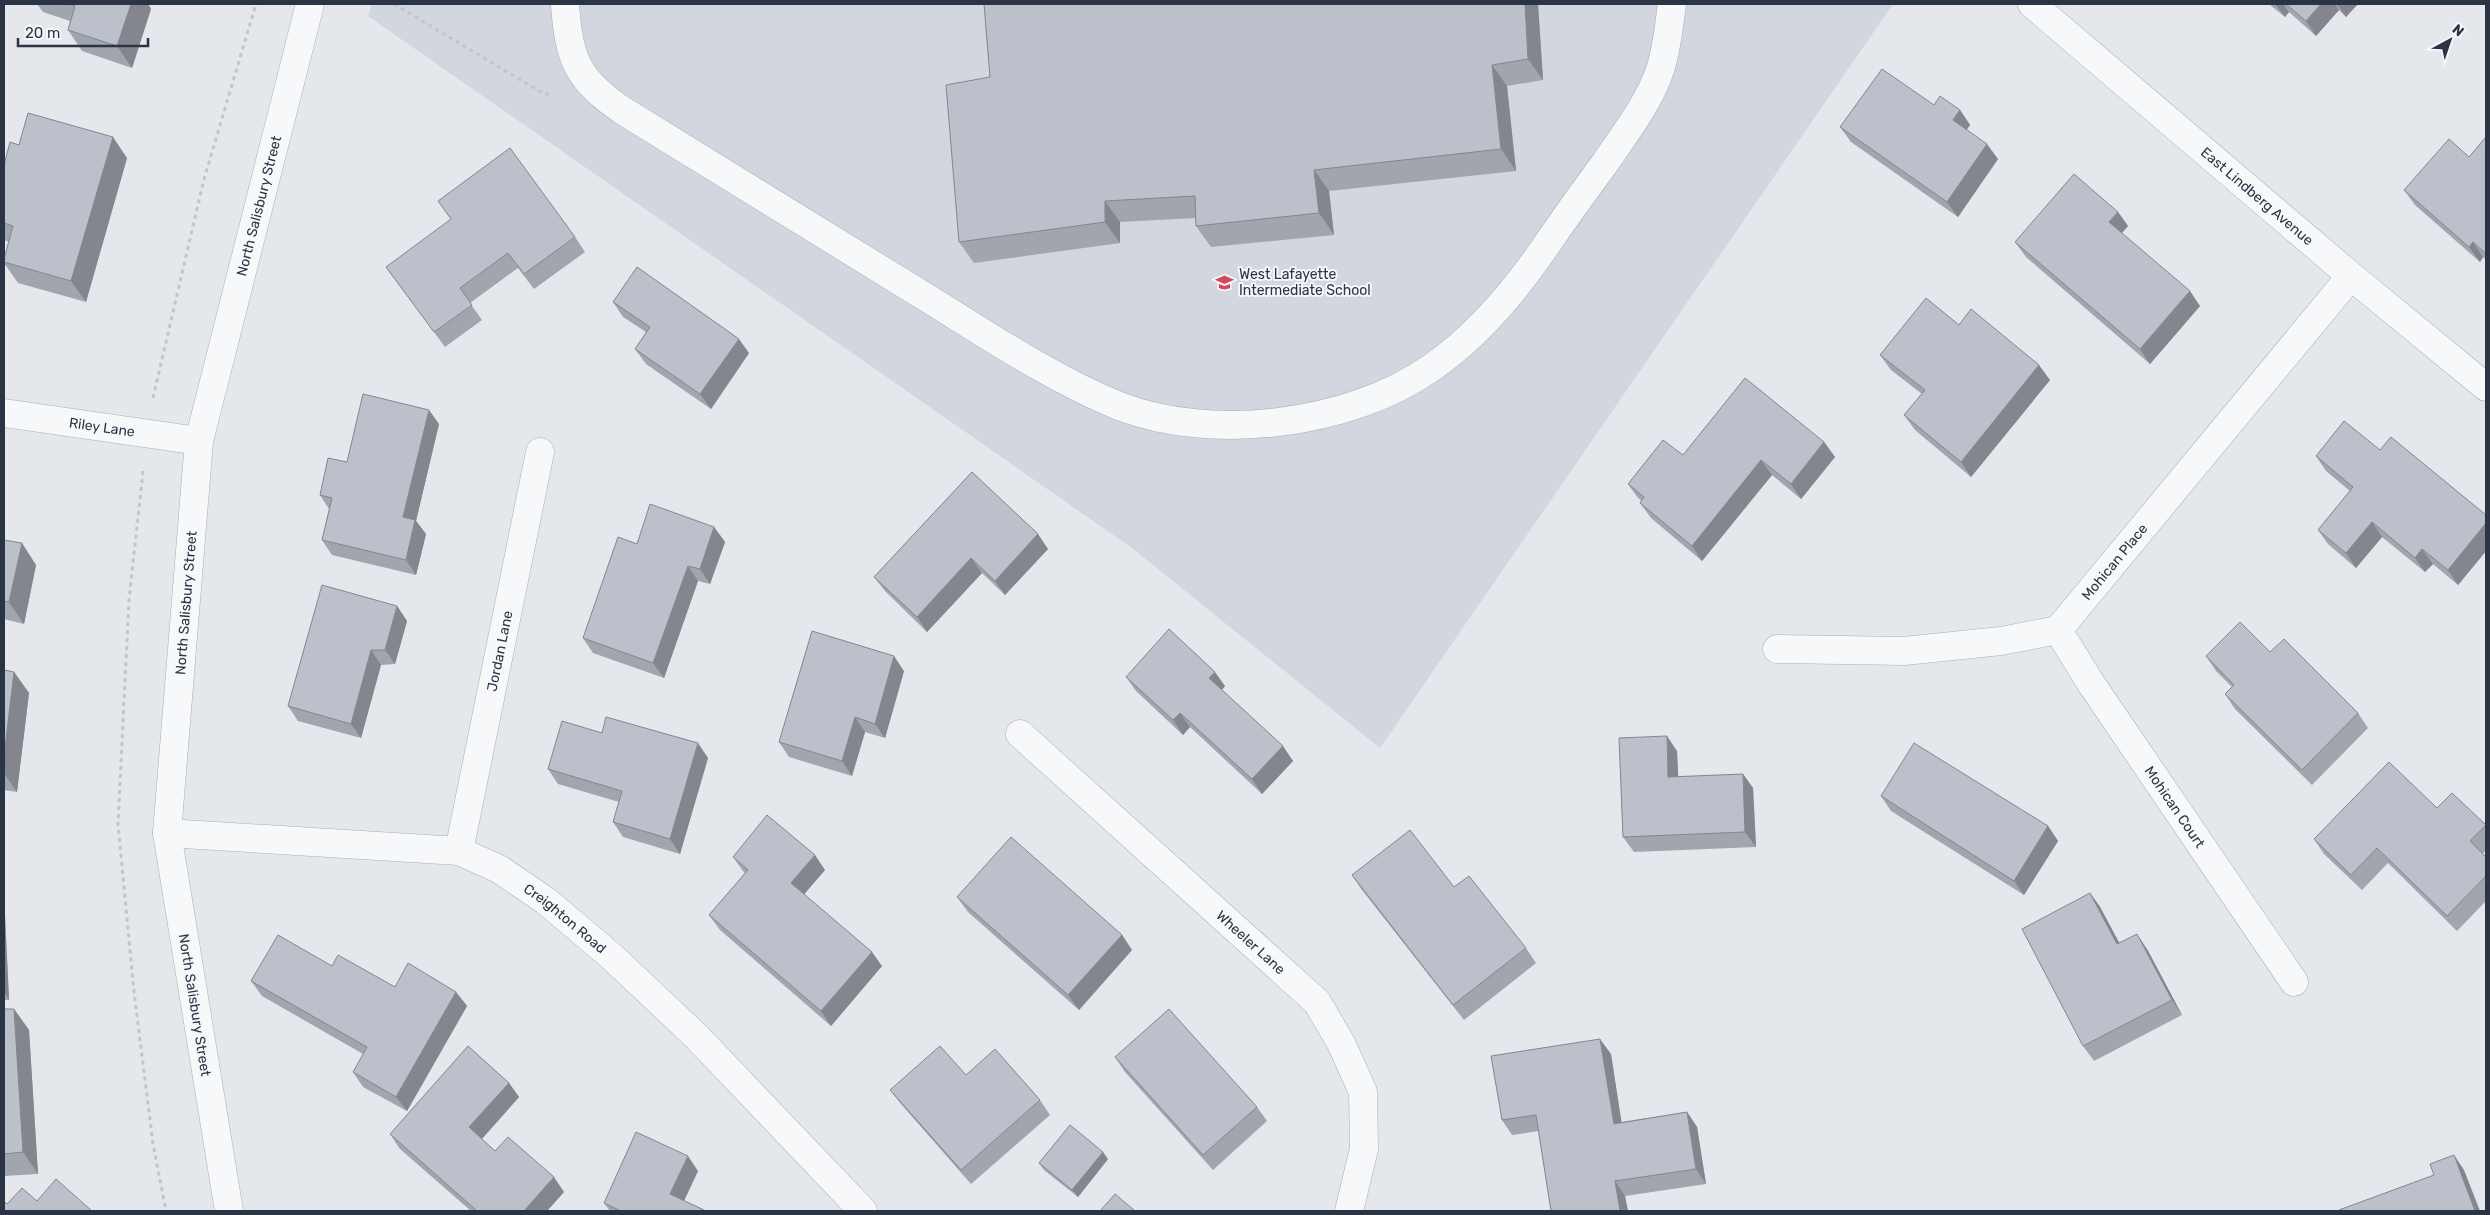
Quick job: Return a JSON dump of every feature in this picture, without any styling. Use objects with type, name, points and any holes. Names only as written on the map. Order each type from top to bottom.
[{"type":"street","name":"North Salisbury Street","points":[[229,1211],[167,834],[199,441],[310,4]]},
{"type":"street","points":[[565,4],[572,56],[586,80],[604,98],[1000,343],[1081,388],[1120,406],[1162,418],[1210,425],[1254,425],[1298,418],[1387,394],[1431,368],[1465,340],[1506,299],[1644,108],[1660,69],[1672,4]]},
{"type":"street","name":"East Lindberg Avenue","points":[[2032,4],[2351,276],[2486,387]]},
{"type":"street","name":"Mohican Place","points":[[2058,630],[2351,276]]},
{"type":"street","name":"Riley Lane","points":[[4,413],[199,441]]},
{"type":"street","name":"Jordan Lane","points":[[459,851],[540,452]]},
{"type":"street","points":[[1777,649],[1904,651],[2001,641],[2058,630]]},
{"type":"street","name":"Mohican Court","points":[[2058,630],[2090,682],[2294,982]]},
{"type":"street","name":"Wheeler Lane","points":[[1020,734],[1316,1002],[1342,1045],[1363,1092],[1364,1150],[1349,1211]]},
{"type":"street","name":"Creighton Road","points":[[167,834],[459,851],[499,869],[546,901],[611,956],[695,1036],[863,1211]]},
{"type":"path","points":[[394,4],[544,94],[604,98]]},
{"type":"shaded area","name":"West Lafayette Intermediate School","points":[[372,4],[1893,4],[1380,748],[1132,548],[368,16]]},
{"type":"building","points":[[68,4],[131,4],[117,46],[68,30],[75,6]]},
{"type":"building","name":"West Lafayette Intermediate School","points":[[984,4],[1525,4],[1528,59],[1492,65],[1501,149],[1314,170],[1319,213],[1196,226],[1195,196],[1105,201],[1105,222],[959,242],[946,85],[990,77]]},
{"type":"building","points":[[2286,4],[2321,4],[2306,21]]},
{"type":"building","points":[[1882,69],[1934,105],[1940,96],[1960,110],[1953,120],[1987,144],[1947,202],[1840,127]]},
{"type":"building","points":[[28,113],[113,137],[71,281],[4,262],[13,226],[4,223],[4,165],[10,142],[19,145]]},
{"type":"building","points":[[2486,137],[2486,254],[2473,242],[2469,247],[2404,190],[2449,139],[2469,157]]},
{"type":"building","points":[[510,148],[575,237],[524,274],[508,253],[460,288],[472,305],[434,332],[386,267],[451,219],[438,201]]},
{"type":"building","points":[[2074,174],[2118,212],[2109,222],[2190,291],[2140,349],[2015,242]]},
{"type":"building","points":[[637,267],[739,339],[700,394],[635,349],[650,327],[613,302]]},
{"type":"building","points":[[1926,298],[1959,325],[1971,309],[2039,365],[1961,462],[1904,415],[1925,390],[1880,355]]},
{"type":"building","points":[[1745,378],[1824,442],[1791,484],[1761,460],[1692,546],[1640,503],[1644,497],[1628,484],[1663,440],[1683,455]]},
{"type":"building","points":[[363,394],[429,410],[403,517],[415,520],[406,560],[322,540],[332,498],[320,495],[328,458],[347,462]]},
{"type":"building","points":[[2344,421],[2380,450],[2391,437],[2486,515],[2486,523],[2448,570],[2422,549],[2415,558],[2372,522],[2346,553],[2318,530],[2353,487],[2316,456]]},
{"type":"building","points":[[972,472],[1038,534],[995,581],[971,558],[917,617],[874,577]]},
{"type":"building","points":[[650,504],[714,527],[700,569],[688,566],[653,663],[583,638],[618,537],[637,544]]},
{"type":"building","points":[[4,540],[22,543],[9,602],[4,601]]},
{"type":"building","points":[[322,585],[397,606],[385,650],[371,650],[351,724],[288,706]]},
{"type":"building","points":[[2240,622],[2270,652],[2284,639],[2358,713],[2302,770],[2225,694],[2234,685],[2206,656]]},
{"type":"building","points":[[1169,629],[1215,672],[1209,678],[1283,746],[1252,779],[1180,713],[1173,720],[1126,677]]},
{"type":"building","points":[[812,631],[894,656],[875,724],[855,717],[842,761],[779,742]]},
{"type":"building","points":[[4,670],[14,672],[4,757]]},
{"type":"building","points":[[606,717],[698,743],[670,839],[613,822],[622,791],[548,769],[562,721],[602,733]]},
{"type":"building","points":[[1667,736],[1668,777],[1743,774],[1745,832],[1623,837],[1619,738]]},
{"type":"building","points":[[1914,743],[2048,826],[2014,881],[1881,796]]},
{"type":"building","points":[[2389,762],[2437,808],[2452,793],[2486,825],[2470,841],[2486,857],[2486,876],[2447,916],[2377,848],[2351,875],[2314,839]]},
{"type":"building","points":[[767,815],[815,855],[791,883],[872,952],[821,1011],[709,915],[748,870],[733,857]]},
{"type":"building","points":[[1410,830],[1454,887],[1469,876],[1526,948],[1453,1005],[1352,875]]},
{"type":"building","points":[[1011,837],[1122,935],[1068,995],[957,897]]},
{"type":"building","points":[[2090,893],[2117,944],[2137,934],[2172,1000],[2083,1046],[2022,929]]},
{"type":"building","points":[[278,935],[332,966],[338,955],[395,987],[408,963],[456,992],[396,1097],[353,1072],[367,1047],[251,981]]},
{"type":"building","points":[[4,1009],[14,1009],[23,1152],[4,1154]]},
{"type":"building","points":[[1169,1009],[1257,1107],[1203,1155],[1115,1057]]},
{"type":"building","points":[[1600,1039],[1614,1124],[1687,1112],[1696,1169],[1615,1181],[1620,1211],[1551,1211],[1536,1115],[1502,1120],[1491,1056]]},
{"type":"building","points":[[468,1046],[509,1083],[469,1127],[495,1151],[508,1137],[554,1177],[524,1211],[477,1211],[390,1134]]},
{"type":"building","points":[[940,1046],[966,1075],[995,1049],[1040,1100],[961,1170],[890,1090]]},
{"type":"building","points":[[1070,1125],[1103,1152],[1072,1190],[1039,1163]]},
{"type":"building","points":[[636,1132],[688,1156],[670,1194],[706,1211],[621,1211],[604,1203]]},
{"type":"building","points":[[2454,1155],[2475,1211],[2339,1210],[2434,1175],[2430,1164]]},
{"type":"building","points":[[56,1179],[92,1211],[4,1211],[4,1201],[7,1204],[22,1188],[37,1201]]},
{"type":"building","points":[[1115,1194],[1135,1211],[1100,1211]]},
{"type":"place","name":"West Lafayette Intermediate School","points":[[1225,282]]}]
